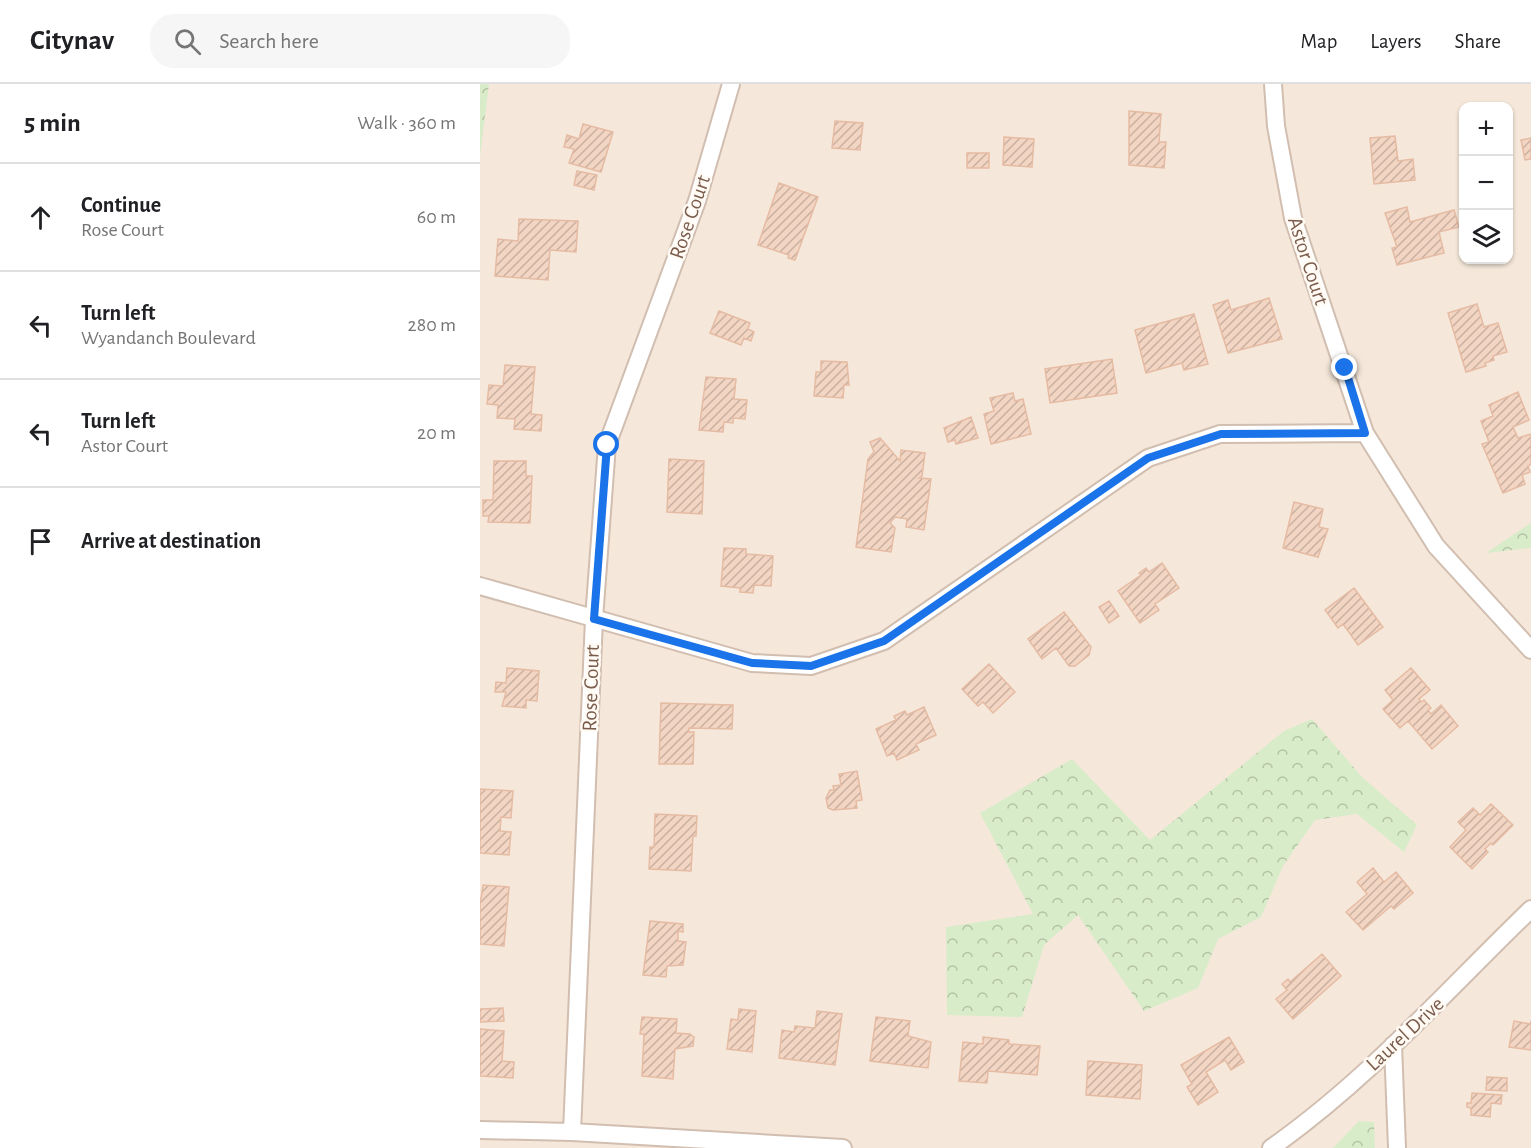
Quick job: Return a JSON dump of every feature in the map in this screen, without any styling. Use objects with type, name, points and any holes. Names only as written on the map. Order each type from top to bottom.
[{"type":"street","name":"Rose Court","points":[[573,1132],[594,619],[607,445],[697,201],[731,84]]},
{"type":"street","name":"Astor Court","points":[[1273,84],[1276,126],[1293,218],[1365,433],[1436,546],[1531,650]]},
{"type":"street","points":[[480,586],[752,663],[811,666],[884,641],[1148,458],[1221,434],[1365,433]]},
{"type":"street","name":"Laurel Drive","points":[[1270,1148],[1311,1120],[1394,1045],[1439,1003],[1531,909]]},
{"type":"street","points":[[1394,1045],[1397,1148]]},
{"type":"street","points":[[480,1130],[573,1132],[843,1148]]},
{"type":"shaded area","points":[[480,84],[1531,84],[1531,1148],[480,1148]]},
{"type":"green space","points":[[480,84],[489,84],[480,157]]},
{"type":"green space","points":[[1531,523],[1531,548],[1486,553]]},
{"type":"green space","points":[[1312,719],[1362,777],[1417,825],[1404,852],[1357,814],[1315,820],[1283,866],[1261,917],[1218,939],[1198,988],[1144,1011],[1078,915],[1044,945],[1022,1017],[947,1015],[946,927],[1033,914],[980,813],[1072,759],[1150,840],[1284,731]]},
{"type":"green space","points":[[1359,1121],[1374,1122],[1375,1148],[1333,1148]]},
{"type":"building","points":[[1129,111],[1161,114],[1159,142],[1166,142],[1164,168],[1129,165]]},
{"type":"building","points":[[835,121],[863,123],[860,150],[832,148]]},
{"type":"building","points":[[583,124],[613,132],[601,172],[569,163],[574,149],[564,147],[567,135],[579,139]]},
{"type":"building","points":[[1395,136],[1398,161],[1413,159],[1415,180],[1374,184],[1370,138]]},
{"type":"building","points":[[1004,137],[1034,139],[1032,167],[1003,165]]},
{"type":"building","points":[[1531,138],[1531,159],[1525,160],[1521,140]]},
{"type":"building","points":[[967,153],[989,153],[989,168],[967,168]]},
{"type":"building","points":[[577,171],[597,175],[594,190],[574,185]]},
{"type":"building","points":[[779,183],[818,197],[795,260],[788,258],[789,255],[758,245]]},
{"type":"building","points":[[1407,207],[1410,222],[1454,210],[1459,227],[1439,232],[1444,253],[1397,265],[1392,248],[1397,247],[1385,213]]},
{"type":"building","points":[[519,219],[578,221],[576,252],[550,250],[548,280],[495,276],[498,239],[518,241]]},
{"type":"building","points":[[1269,298],[1282,339],[1228,353],[1213,305],[1228,300],[1231,310]]},
{"type":"building","points":[[1477,304],[1484,327],[1498,323],[1507,352],[1493,356],[1494,360],[1485,363],[1486,366],[1466,372],[1448,313]]},
{"type":"building","points":[[719,311],[750,323],[748,329],[754,332],[751,341],[744,338],[741,345],[710,333]]},
{"type":"building","points":[[1194,314],[1208,364],[1184,370],[1182,363],[1146,373],[1135,330]]},
{"type":"building","points":[[1112,359],[1117,393],[1050,403],[1045,369]]},
{"type":"building","points":[[821,361],[847,362],[849,385],[844,385],[843,398],[814,396],[816,372],[821,372]]},
{"type":"building","points":[[505,365],[535,367],[531,414],[542,415],[541,431],[514,429],[515,419],[497,418],[498,405],[487,404],[489,385],[503,386]]},
{"type":"building","points":[[706,377],[736,379],[734,399],[747,400],[745,419],[733,418],[733,423],[724,422],[723,432],[699,430]]},
{"type":"building","points":[[1518,392],[1529,420],[1513,427],[1518,438],[1531,434],[1531,464],[1528,466],[1530,472],[1522,475],[1525,484],[1503,493],[1482,444],[1489,442],[1481,421],[1493,416],[1489,405]]},
{"type":"building","points":[[1013,393],[1015,401],[1023,399],[1031,434],[991,444],[984,414],[994,411],[990,398]]},
{"type":"building","points":[[971,417],[978,438],[956,444],[955,440],[948,442],[944,428]]},
{"type":"building","points":[[880,438],[900,461],[901,450],[925,453],[922,476],[919,478],[931,479],[924,530],[906,527],[907,519],[895,517],[890,523],[895,528],[891,552],[856,547],[868,459],[874,452],[870,442]]},
{"type":"building","points":[[669,459],[704,461],[702,514],[667,512]]},
{"type":"building","points":[[494,461],[526,461],[526,476],[532,476],[530,523],[488,522],[489,516],[483,516],[483,500],[493,500]]},
{"type":"building","points":[[1294,502],[1323,509],[1319,527],[1328,529],[1318,557],[1283,548]]},
{"type":"building","points":[[724,548],[746,549],[746,554],[773,556],[771,586],[754,585],[753,593],[740,592],[740,588],[721,586]]},
{"type":"building","points":[[1162,563],[1179,588],[1155,604],[1159,610],[1140,623],[1118,591],[1141,575],[1139,573],[1146,568],[1149,572]]},
{"type":"building","points":[[1354,588],[1383,627],[1358,645],[1343,624],[1338,628],[1325,610]]},
{"type":"building","points":[[1109,601],[1119,616],[1109,623],[1099,607]]},
{"type":"building","points":[[1064,612],[1091,647],[1089,655],[1075,666],[1069,666],[1056,648],[1042,659],[1028,639]]},
{"type":"building","points":[[989,664],[1015,692],[993,713],[983,702],[978,706],[962,689]]},
{"type":"building","points":[[507,668],[539,671],[537,701],[526,700],[526,708],[502,706],[506,692],[495,692],[496,682],[506,683]]},
{"type":"building","points":[[1411,668],[1430,690],[1419,699],[1421,702],[1424,700],[1431,708],[1428,710],[1431,714],[1441,705],[1458,726],[1432,749],[1408,721],[1400,728],[1383,709],[1393,700],[1385,690]]},
{"type":"building","points":[[661,703],[733,705],[732,729],[689,728],[689,732],[694,732],[693,764],[659,764]]},
{"type":"building","points":[[924,707],[936,735],[916,744],[919,750],[897,760],[894,753],[887,756],[876,729],[896,720],[894,716],[905,711],[907,715]]},
{"type":"building","points":[[857,771],[862,800],[856,801],[857,808],[833,810],[828,808],[826,798],[830,790],[834,790],[833,786],[841,785],[839,774]]},
{"type":"building","points":[[480,789],[513,791],[511,818],[501,817],[500,831],[511,832],[509,855],[480,853]]},
{"type":"building","points":[[1491,804],[1513,825],[1493,845],[1491,843],[1485,849],[1488,852],[1472,869],[1450,847],[1466,830],[1458,822],[1473,808],[1480,815]]},
{"type":"building","points":[[655,814],[697,816],[696,836],[693,836],[691,871],[649,869],[650,847],[654,847]]},
{"type":"building","points":[[1373,868],[1384,882],[1396,872],[1413,893],[1394,909],[1391,906],[1363,930],[1346,912],[1367,894],[1357,882]]},
{"type":"building","points":[[483,885],[509,887],[504,946],[480,944],[480,905]]},
{"type":"building","points":[[650,921],[683,924],[683,932],[678,931],[678,941],[686,942],[683,965],[667,966],[666,977],[643,975]]},
{"type":"building","points":[[1322,954],[1341,976],[1293,1019],[1276,999],[1287,990],[1282,984],[1288,979],[1290,982]]},
{"type":"building","points":[[503,1008],[504,1021],[480,1022],[480,1009]]},
{"type":"building","points":[[739,1009],[756,1011],[752,1052],[727,1049],[731,1019],[738,1020]]},
{"type":"building","points":[[817,1011],[842,1014],[835,1065],[779,1058],[782,1030],[794,1032],[795,1026],[815,1028]]},
{"type":"building","points":[[642,1017],[677,1019],[676,1033],[690,1034],[694,1037],[693,1046],[675,1049],[673,1079],[642,1076],[644,1034],[640,1034]]},
{"type":"building","points":[[876,1017],[910,1021],[908,1036],[931,1042],[928,1068],[870,1061]]},
{"type":"building","points":[[1514,1021],[1530,1024],[1531,1021],[1531,1050],[1509,1047]]},
{"type":"building","points":[[480,1029],[504,1031],[502,1061],[514,1062],[513,1078],[480,1076]]},
{"type":"building","points":[[983,1037],[1009,1040],[1009,1044],[1040,1046],[1037,1075],[988,1071],[987,1083],[959,1081],[963,1042],[983,1044]]},
{"type":"building","points":[[1229,1037],[1244,1062],[1231,1070],[1225,1060],[1206,1072],[1218,1092],[1198,1105],[1187,1087],[1192,1084],[1181,1065]]},
{"type":"building","points":[[1088,1061],[1142,1065],[1140,1099],[1086,1095]]},
{"type":"building","points":[[1487,1077],[1507,1078],[1507,1091],[1486,1090]]},
{"type":"building","points":[[1472,1093],[1502,1095],[1501,1104],[1491,1103],[1490,1117],[1471,1115],[1471,1108],[1467,1107],[1467,1103],[1471,1103]]},
{"type":"route","points":[[607,445],[594,619],[684,646],[752,663],[811,666],[884,641],[1148,458],[1221,434],[1365,433],[1345,368]]}]
